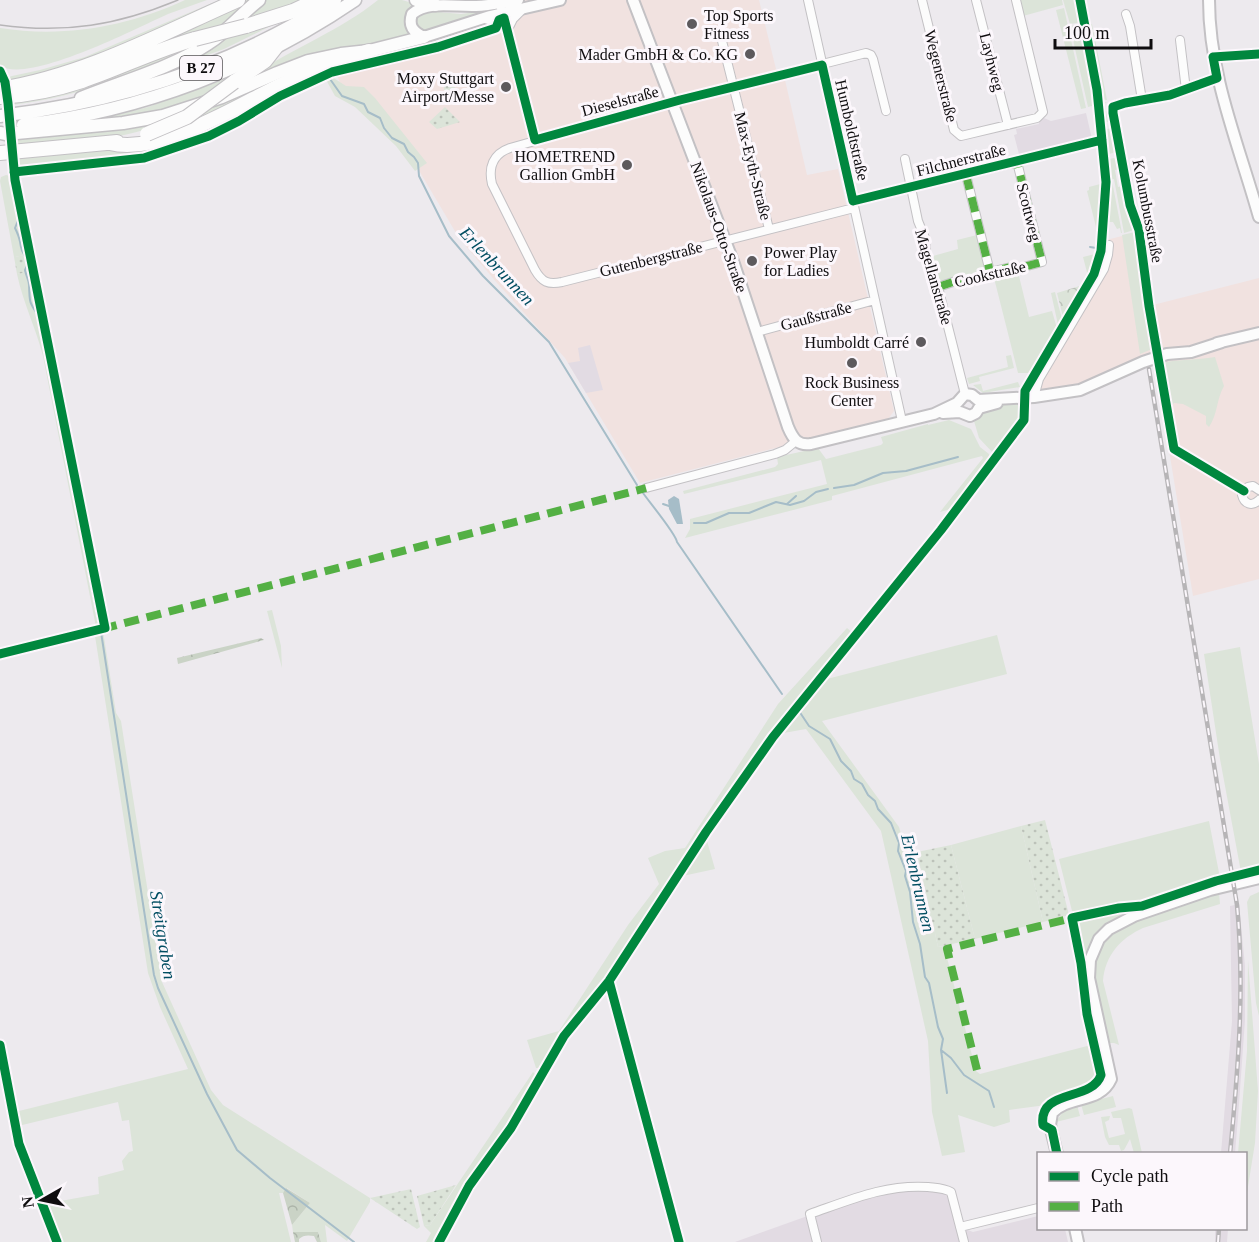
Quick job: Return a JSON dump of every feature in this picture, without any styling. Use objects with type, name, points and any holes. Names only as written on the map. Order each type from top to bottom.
[{"type":"highway","points":[[4,93],[84,66],[238,0]]},
{"type":"highway","points":[[56,109],[194,52],[218,37],[259,0]]},
{"type":"highway","points":[[4,93],[64,86],[101,74],[159,50],[246,26],[293,11],[317,0]]},
{"type":"highway","name":"B 27","points":[[7,125],[56,109],[122,94],[197,70],[267,39],[335,0]]},
{"type":"highway","name":"B 27","points":[[7,125],[81,116],[148,99],[213,76],[276,47],[355,0]]},
{"type":"highway","points":[[416,0],[435,5]]},
{"type":"highway","points":[[110,143],[121,146],[137,144],[192,129],[305,74],[369,51],[423,37]]},
{"type":"highway","points":[[9,152],[110,143],[147,134],[187,117],[265,61],[276,47]]},
{"type":"highway","points":[[7,125],[123,123],[163,116],[222,97],[292,66],[341,54],[369,51]]},
{"type":"main road","points":[[500,8],[483,19],[423,37],[410,25],[412,14],[416,10],[435,5],[500,8],[560,0]]},
{"type":"main road","points":[[623,0],[639,15]]},
{"type":"main road","name":"Nikolaus-Otto-Straße","points":[[633,0],[725,240],[788,427],[796,441]]},
{"type":"main road","name":"Nikolaus-Otto-Straße","points":[[638,0],[639,15]]},
{"type":"main road","points":[[1209,0],[1213,57],[1217,78],[1259,217]]},
{"type":"main road","points":[[979,404],[1080,390],[1159,356],[1191,352],[1259,333]]},
{"type":"main road","points":[[796,441],[811,444],[934,414],[960,403],[972,394],[979,404]]},
{"type":"main road","points":[[960,403],[970,416],[976,413],[979,404]]},
{"type":"main road","points":[[1057,1152],[1050,1125],[1052,1113],[1060,1106],[1096,1095],[1105,1089],[1111,1079],[1089,978],[1090,960],[1099,939],[1109,929],[1134,916],[1210,890],[1259,878]]},
{"type":"street","name":"Humboldtstraße","points":[[808,0],[902,422]]},
{"type":"street","name":"Wegenerstraße","points":[[922,0],[957,134],[962,136],[1008,124]]},
{"type":"street","name":"Layhweg","points":[[976,0],[1008,124]]},
{"type":"street","points":[[1008,124],[1037,118],[1043,112],[1016,0]]},
{"type":"street","points":[[507,31],[521,4]]},
{"type":"street","points":[[500,8],[536,140]]},
{"type":"street","points":[[1126,14],[1143,100],[1163,97],[1217,78]]},
{"type":"street","points":[[483,19],[498,23],[507,31]]},
{"type":"street","name":"Max-Eyth-Straße","points":[[720,33],[769,229]]},
{"type":"street","points":[[1180,40],[1186,90]]},
{"type":"street","name":"Dieselstraße","points":[[553,284],[543,281],[535,270],[494,188],[490,175],[494,158],[503,150],[672,103],[868,53],[873,60],[886,111]]},
{"type":"street","points":[[1213,57],[1259,54]]},
{"type":"street","name":"Kolumbusstraße","points":[[1143,100],[1118,104],[1113,107],[1113,112],[1130,205],[1139,230],[1149,306],[1159,356]]},
{"type":"street","name":"Magellanstraße","points":[[905,159],[912,188],[911,196],[918,221],[926,238],[926,256],[933,284],[938,287],[960,403]]},
{"type":"street","name":"Filchnerstraße","points":[[912,188],[1017,162]]},
{"type":"street","name":"Scottweg","points":[[1017,162],[1042,262]]},
{"type":"street","points":[[966,175],[990,272]]},
{"type":"street","name":"Gutenbergstraße","points":[[553,284],[854,208]]},
{"type":"street","points":[[1034,397],[1035,386],[1104,269],[1109,245]]},
{"type":"street","name":"Cookstraße","points":[[938,287],[982,278],[990,272],[1042,262]]},
{"type":"street","name":"Gaußstraße","points":[[757,332],[874,300]]},
{"type":"street","points":[[646,488],[775,454],[785,450],[796,441]]},
{"type":"street","points":[[1259,490],[1254,486],[1248,487],[1242,495],[1248,504],[1254,504],[1259,500]]},
{"type":"street","points":[[817,1242],[810,1214],[883,1189],[908,1187],[944,1189],[951,1192],[964,1242]]},
{"type":"street","points":[[960,1227],[1037,1208]]},
{"type":"shaded area","points":[[491,0],[759,0],[776,69],[785,80],[807,175],[838,169],[894,411],[888,419],[640,483],[565,358],[459,238],[408,152],[340,83],[336,72],[495,25]]},
{"type":"shaded area","points":[[1086,113],[1092,139],[1020,158],[1014,135],[1017,134],[1016,129],[1039,124],[1039,120],[1044,118],[1051,121]]},
{"type":"shaded area","points":[[1134,233],[1145,307],[1259,278],[1259,579],[1193,596],[1153,353],[1077,387],[1029,390],[1103,264],[1106,240]]},
{"type":"shaded area","points":[[590,345],[603,390],[586,393],[568,363],[580,361],[578,348]]},
{"type":"shaded area","points":[[1239,904],[1245,966],[1245,1020],[1235,1152],[1221,1152],[1232,1021],[1230,906]]},
{"type":"shaded area","points":[[883,1189],[948,1190],[960,1227],[973,1232],[1037,1216],[1037,1230],[1065,1230],[1068,1242],[735,1242]]},
{"type":"shaded area","points":[[1215,1230],[1228,1230],[1227,1242],[1215,1242]]},
{"type":"green space","points":[[185,0],[207,0],[168,14],[56,62],[33,68],[13,69],[0,65],[0,28],[47,32],[94,28],[140,17]]},
{"type":"green space","points":[[219,0],[230,0],[72,67],[8,82],[9,77],[12,76],[85,57]]},
{"type":"green space","points":[[245,0],[253,0],[228,24],[46,82]]},
{"type":"green space","points":[[263,0],[307,0],[279,10],[248,17]]},
{"type":"green space","points":[[378,0],[402,0],[419,5],[413,9],[413,36],[262,73],[245,81],[346,22]]},
{"type":"green space","points":[[1019,0],[1062,0],[1063,5],[1023,16]]},
{"type":"green space","points":[[1063,0],[1079,0],[1083,22],[1070,24]]},
{"type":"green space","points":[[1064,8],[1086,108],[1081,109],[1056,10]]},
{"type":"green space","points":[[489,10],[490,13],[430,31],[418,29],[414,19],[427,11],[461,14]]},
{"type":"green space","points":[[285,19],[224,49],[153,75],[221,38]]},
{"type":"green space","points":[[1083,24],[1096,97],[1096,105],[1088,107],[1070,26]]},
{"type":"green space","points":[[1092,24],[1107,100],[1099,99],[1086,25]]},
{"type":"green space","points":[[486,25],[493,25],[421,49],[327,72],[279,94],[208,135],[146,156],[24,169],[17,162],[17,158],[117,150],[358,58],[449,38]]},
{"type":"green space","points":[[198,44],[108,83],[61,96],[12,105],[12,100]]},
{"type":"green space","points":[[306,65],[205,119],[179,125],[212,106]]},
{"type":"green space","points":[[332,77],[346,86],[364,87],[427,163],[415,171],[396,146],[355,107],[335,96],[325,78]]},
{"type":"green space","points":[[453,77],[458,102],[445,96],[443,80]]},
{"type":"green space","points":[[228,78],[198,103],[176,109],[81,124],[148,107]]},
{"type":"green space","points":[[1107,102],[1103,105],[1104,110],[1109,113],[1111,121],[1106,122],[1107,129],[1112,128],[1116,149],[1113,153],[1105,155],[1103,139],[1106,138],[1101,107],[1103,103]]},
{"type":"green space","points":[[445,107],[460,122],[437,129],[429,122]]},
{"type":"green space","points":[[164,122],[110,138],[17,146],[16,138]]},
{"type":"green space","points":[[1114,158],[1118,160],[1120,169],[1115,170],[1118,187],[1123,186],[1128,216],[1134,230],[1124,233],[1114,179],[1107,180],[1105,160]]},
{"type":"green space","points":[[10,176],[14,184],[101,626],[96,627],[43,356],[17,274],[28,272],[25,255],[14,257],[0,181],[1,177]]},
{"type":"green space","points":[[1112,181],[1122,233],[1113,222],[1107,222],[1105,225],[1107,182]]},
{"type":"green space","points":[[1104,183],[1099,239],[1087,191],[1089,187]]},
{"type":"green space","points":[[1135,232],[1152,349],[1140,354],[1122,235]]},
{"type":"green space","points":[[977,235],[986,266],[983,271],[943,281],[939,279],[933,256],[958,249],[957,240]]},
{"type":"green space","points":[[1105,239],[1102,263],[1098,272],[1037,373],[1097,270]]},
{"type":"green space","points":[[1099,253],[1094,270],[1089,280],[1083,257]]},
{"type":"green space","points":[[25,255],[28,272],[17,274],[14,257]]},
{"type":"green space","points":[[1018,272],[1029,317],[1052,311],[1058,332],[1033,373],[1018,373],[994,278]]},
{"type":"green space","points":[[1086,284],[1064,321],[1057,293]]},
{"type":"green space","points":[[1055,292],[1063,323],[1059,329],[1051,293]]},
{"type":"green space","points":[[1011,355],[1014,368],[979,377],[980,381],[969,384],[967,378],[1008,367],[1006,356]]},
{"type":"green space","points":[[1215,357],[1224,386],[1209,427],[1206,424],[1206,416],[1183,404],[1174,403],[1168,407],[1161,363]]},
{"type":"green space","points":[[1018,382],[1020,387],[983,393],[973,385],[981,384],[983,391]]},
{"type":"green space","points":[[1020,403],[1022,417],[1020,422],[999,451],[993,453],[979,438],[974,421],[989,408]]},
{"type":"green space","points":[[949,420],[971,429],[980,447],[989,454],[990,463],[954,508],[940,512],[983,458],[982,456],[832,496],[832,500],[685,538],[690,529],[690,519],[827,484],[821,460],[684,494],[683,491],[775,467],[778,464],[777,457],[818,448],[826,459],[881,445],[883,443],[881,437]]},
{"type":"green space","points":[[272,610],[281,646],[282,668],[267,611]]},
{"type":"green space","points":[[847,628],[854,634],[754,758],[608,976],[563,1035],[543,1068],[536,1068],[527,1040],[559,1031],[628,925],[659,884],[648,858],[665,851],[685,848],[778,704]]},
{"type":"green space","points":[[103,631],[116,713],[121,721],[162,982],[211,1090],[223,1105],[370,1198],[370,1202],[347,1241],[325,1225],[327,1242],[321,1242],[318,1232],[293,1232],[292,1225],[310,1203],[287,1188],[283,1193],[279,1193],[291,1242],[60,1242],[44,1204],[99,1194],[98,1177],[124,1170],[122,1161],[129,1152],[133,1151],[129,1120],[122,1121],[118,1102],[18,1126],[15,1112],[188,1069],[160,1007],[148,973],[95,636]]},
{"type":"green space","points":[[997,635],[1007,674],[822,721],[899,827],[907,854],[917,852],[938,947],[944,946],[976,1071],[980,1074],[1091,1045],[1098,1078],[1090,1087],[1053,1099],[1046,1105],[1009,1110],[1010,1122],[994,1127],[958,1115],[965,1152],[942,1156],[932,1112],[928,1041],[881,831],[806,729],[778,734],[823,680]]},
{"type":"green space","points":[[261,638],[264,640],[178,664],[177,658]]},
{"type":"green space","points":[[1240,647],[1259,764],[1259,868],[1241,872],[1204,654]]},
{"type":"green space","points":[[1045,820],[1069,915],[1043,922],[1021,826]]},
{"type":"green space","points":[[1209,821],[1220,878],[1135,906],[1127,902],[1078,915],[1072,911],[1059,859]]},
{"type":"green space","points":[[1021,826],[1043,922],[975,939],[951,845]]},
{"type":"green space","points":[[703,840],[707,841],[715,869],[678,877]]},
{"type":"green space","points":[[951,845],[975,939],[938,947],[917,852]]},
{"type":"green space","points":[[1219,892],[1220,904],[1143,928],[1121,942],[1116,948],[1107,963],[1103,981],[1119,1045],[1109,1043],[1095,995],[1093,970],[1099,947],[1113,932],[1131,921]]},
{"type":"green space","points":[[1259,892],[1259,1016],[1247,902],[1250,896]]},
{"type":"green space","points":[[1127,909],[1127,915],[1090,947],[1099,1046],[1097,1046],[1088,1013],[1075,922],[1078,919]]},
{"type":"green space","points":[[1248,960],[1258,1091],[1255,1143],[1247,1193],[1247,1152],[1238,1152],[1247,1051]]},
{"type":"green space","points":[[533,1072],[536,1075],[534,1085],[465,1188],[444,1224],[437,1242],[426,1242],[431,1233],[424,1226],[430,1225]]},
{"type":"green space","points":[[1113,1096],[1116,1107],[1084,1115],[1081,1104]]},
{"type":"green space","points":[[1077,1105],[1080,1116],[1056,1122],[1064,1110]]},
{"type":"green space","points":[[1132,1109],[1142,1152],[1134,1152],[1130,1139],[1121,1151],[1119,1145],[1109,1145],[1101,1117],[1110,1116],[1105,1122],[1109,1138],[1125,1134],[1121,1118],[1113,1118],[1111,1112]]},
{"type":"green space","points":[[456,1185],[430,1225],[424,1226],[417,1196]]},
{"type":"green space","points":[[286,1188],[310,1203],[292,1225],[283,1193]]},
{"type":"green space","points":[[411,1189],[420,1227],[417,1229],[370,1198]]},
{"type":"green space","points":[[293,1232],[318,1232],[321,1242],[317,1242],[314,1236],[308,1235],[299,1239],[299,1242],[295,1242]]},
{"type":"water","points":[[674,496],[679,499],[683,524],[677,524],[669,509],[668,500]]},
{"type":"waterway","name":"Erlenbrunnen","points":[[330,79],[342,96],[364,104],[368,112],[380,118],[392,138],[404,144],[414,157],[418,163],[419,176],[449,236],[483,276],[549,342],[637,485]]},
{"type":"waterway","name":"Streitgraben","points":[[11,182],[19,218],[15,228],[27,260],[25,270],[29,283],[30,301],[38,315],[99,625]]},
{"type":"waterway","points":[[1090,247],[1096,248]]},
{"type":"waterway","points":[[834,488],[854,485],[883,473],[906,471],[958,457]]},
{"type":"waterway","points":[[694,523],[706,523],[729,513],[749,513],[776,502],[790,505],[804,501],[816,492],[828,489]]},
{"type":"waterway","name":"Erlenbrunnen","points":[[643,493],[782,694]]},
{"type":"waterway","points":[[787,504],[796,496]]},
{"type":"waterway","points":[[663,504],[669,506]]},
{"type":"waterway","name":"Streitgraben","points":[[101,632],[154,975],[158,988],[207,1094],[237,1150],[354,1242]]},
{"type":"waterway","name":"Erlenbrunnen","points":[[799,711],[809,726],[830,739],[841,761],[851,771],[854,779],[862,784],[878,809],[891,823],[899,843],[898,851],[906,871],[913,922],[920,944],[925,977],[929,983],[938,1027],[943,1039],[941,1050],[947,1093]]},
{"type":"waterway","points":[[941,1050],[951,1058],[964,1075],[989,1091],[994,1107]]},
{"type":"tram line","points":[[0,25],[24,28],[69,28],[91,25],[134,16],[178,0]]},
{"type":"railway","points":[[1149,369],[1237,905],[1240,999],[1238,1060],[1230,1152]]},
{"type":"railway","points":[[1218,1242],[1219,1230]]},
{"type":"marked path","points":[[938,287],[956,281],[963,283],[982,278],[990,272],[1042,262],[1017,162]]},
{"type":"marked path","points":[[966,175],[990,272]]},
{"type":"marked path","points":[[102,629],[646,488]]},
{"type":"marked path","points":[[977,1070],[947,949],[1072,918]]},
{"type":"cycle path","points":[[439,1242],[469,1186],[511,1128],[564,1036],[609,981],[706,832],[773,737],[941,530],[1024,420],[1025,391],[1094,274],[1101,251],[1106,182],[1097,90],[1080,0]]},
{"type":"cycle path","points":[[14,172],[144,158],[209,136],[280,96],[332,72],[438,47],[496,28],[499,20],[504,18],[535,140],[680,100],[822,65],[853,201],[1102,140]]},
{"type":"cycle path","points":[[1113,107],[1170,95],[1217,78],[1213,57],[1259,54]]},
{"type":"cycle path","points":[[0,71],[5,82],[8,103],[15,180],[105,628],[0,654]]},
{"type":"cycle path","points":[[1113,107],[1130,205],[1139,230],[1149,306],[1174,449],[1244,491]]},
{"type":"cycle path","points":[[1057,1152],[1052,1130],[1043,1125],[1044,1113],[1049,1105],[1087,1089],[1096,1083],[1101,1075],[1087,1014],[1081,963],[1072,918],[1119,908],[1142,906],[1216,881],[1259,870]]},
{"type":"cycle path","points":[[609,981],[679,1242]]},
{"type":"cycle path","points":[[0,1045],[19,1144],[57,1242]]},
{"type":"place","name":"Top Sports Fitness","points":[[692,24]]},
{"type":"place","name":"Mader GmbH & Co. KG","points":[[750,54]]},
{"type":"place","name":"Moxy Stuttgart Airport/Messe","points":[[506,87]]},
{"type":"place","name":"HOMETREND Gallion GmbH","points":[[627,165]]},
{"type":"place","name":"Power Play for Ladies","points":[[752,261]]},
{"type":"place","name":"Humboldt Carré","points":[[921,342]]},
{"type":"place","name":"Rock Business Center","points":[[852,363]]}]
